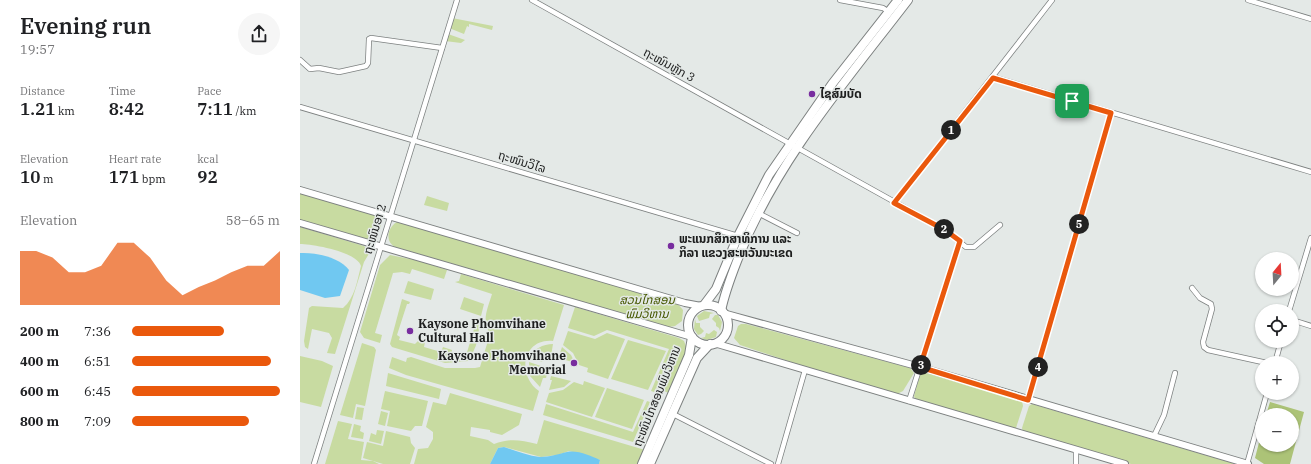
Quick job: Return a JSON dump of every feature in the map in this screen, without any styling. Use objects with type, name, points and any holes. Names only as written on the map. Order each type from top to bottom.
[{"type":"highway","points":[[792,146],[746,239],[725,293],[722,312],[727,323],[723,337],[712,344],[700,343],[692,337],[688,327],[689,319],[695,310],[703,306],[716,290],[738,236],[769,175],[857,59],[898,0]]},
{"type":"highway","points":[[857,59],[908,0]]},
{"type":"highway","points":[[703,306],[712,306],[722,312]]},
{"type":"highway","name":"ຖະໜົນໄກສອນພົມວິຫານ","points":[[650,464],[673,407],[689,355],[692,337]]},
{"type":"highway","name":"ຖະໜົນໄກສອນພົມວິຫານ","points":[[642,464],[673,407],[697,358],[712,344]]},
{"type":"street","name":"ຖະໜົນອາ 2","points":[[314,464],[380,245],[457,0]]},
{"type":"street","name":"ຖະໜົນຫຼັກ 3","points":[[532,0],[894,203],[945,230],[960,241]]},
{"type":"street","points":[[840,0],[883,8],[889,12]]},
{"type":"street","points":[[894,203],[993,78],[1052,0]]},
{"type":"street","points":[[1248,0],[1311,19]]},
{"type":"street","points":[[300,60],[307,68],[319,68],[336,72],[366,66],[368,63],[369,39],[371,38],[442,48]]},
{"type":"street","points":[[993,78],[1311,172]]},
{"type":"street","name":"ຖະໜົນວິໄລ","points":[[300,107],[738,236]]},
{"type":"street","points":[[1028,400],[1111,113]]},
{"type":"street","points":[[300,190],[678,301],[703,306]]},
{"type":"street","points":[[758,213],[797,232]]},
{"type":"street","points":[[300,223],[380,245],[692,337]]},
{"type":"street","points":[[909,401],[960,241],[966,247],[974,247],[1000,225]]},
{"type":"street","points":[[1291,304],[1311,238]]},
{"type":"street","points":[[1192,288],[1200,298],[1211,304],[1212,309],[1203,342],[1204,347],[1208,350],[1255,360]]},
{"type":"street","points":[[722,312],[920,367],[1247,464],[1265,400]]},
{"type":"street","points":[[1299,322],[1311,326]]},
{"type":"street","points":[[712,344],[1125,464]]},
{"type":"street","points":[[778,464],[805,370]]},
{"type":"street","points":[[1154,436],[1164,415],[1175,373]]},
{"type":"street","points":[[673,407],[771,464]]},
{"type":"street","points":[[1076,450],[1076,464]]},
{"type":"green space","points":[[452,18],[493,26],[492,30],[469,24],[469,27],[467,26],[464,34],[449,28]]},
{"type":"green space","points":[[448,34],[465,40],[461,43],[445,41]]},
{"type":"green space","points":[[300,193],[375,215],[379,218],[381,226],[380,230],[375,236],[366,239],[300,220]]},
{"type":"green space","points":[[427,196],[449,203],[447,211],[424,205]]},
{"type":"green space","name":"ສວນໄກສອນ ພົມວິຫານ","points":[[397,222],[677,303],[683,310],[682,321],[675,326],[669,327],[395,247],[390,241],[388,234]]},
{"type":"green space","points":[[300,227],[364,246],[370,252],[364,262],[335,354],[327,353],[332,338],[329,333],[312,329],[308,349],[305,347],[304,341],[309,308],[312,306],[343,308],[353,294],[361,266],[358,261],[343,253],[324,247],[300,244]]},
{"type":"green space","points":[[390,255],[420,261],[447,270],[444,279],[412,269],[410,274],[402,272],[393,273],[375,333],[382,335],[380,343],[364,338],[360,332],[380,265]]},
{"type":"green space","points":[[461,274],[564,305],[553,341],[535,345],[529,351],[526,359],[525,367],[527,376],[539,391],[533,411],[406,375],[389,368],[392,357],[406,362],[407,358],[411,357],[445,368],[480,367],[490,334],[486,324],[486,314],[492,294],[455,282],[459,281]]},
{"type":"green space","points":[[408,281],[434,289],[431,300],[404,293]]},
{"type":"green space","points":[[464,297],[484,304],[481,316],[460,309]]},
{"type":"green space","points":[[402,299],[410,302],[407,304],[397,335],[400,337],[399,340],[415,344],[419,340],[425,342],[424,347],[441,352],[443,347],[452,350],[451,355],[465,359],[477,319],[479,330],[477,341],[468,361],[445,363],[392,347],[390,344]]},
{"type":"green space","points":[[575,307],[679,338],[684,341],[687,349],[669,393],[656,388],[654,392],[651,391],[669,349],[607,330],[594,336],[568,328]]},
{"type":"green space","points":[[704,311],[714,313],[710,314],[709,318],[699,321],[697,316]]},
{"type":"green space","points":[[715,315],[718,315],[722,322],[720,331],[712,319]]},
{"type":"green space","points":[[695,319],[696,323],[700,323],[700,327],[704,331],[698,335],[694,329]]},
{"type":"green space","points":[[741,324],[746,324],[910,368],[914,373],[903,391],[897,394],[818,371],[740,345],[734,338],[738,326]]},
{"type":"green space","points":[[714,330],[717,332],[716,337],[707,340],[701,338],[705,337],[706,333],[709,334]]},
{"type":"green space","points":[[568,331],[595,339],[607,333],[625,339],[608,379],[587,372],[588,368],[579,365],[573,353],[563,345]]},
{"type":"green space","points":[[628,340],[666,351],[648,390],[611,379]]},
{"type":"green space","points":[[362,343],[374,347],[376,350],[365,406],[356,404],[353,418],[340,415]]},
{"type":"green space","points":[[553,344],[551,356],[545,354],[542,362],[530,358],[533,352],[539,348]]},
{"type":"green space","points":[[562,347],[571,355],[575,363],[556,357],[557,355],[559,356]]},
{"type":"green space","points":[[300,356],[322,361],[333,366],[321,407],[300,402]]},
{"type":"green space","points":[[529,362],[541,366],[539,372],[547,374],[546,378],[543,378],[540,387],[530,376]]},
{"type":"green space","points":[[925,372],[1022,401],[1023,406],[1016,428],[1014,429],[916,400],[914,396],[920,375]]},
{"type":"green space","points":[[388,373],[441,389],[439,399],[386,386]]},
{"type":"green space","points":[[551,376],[571,381],[564,387],[549,390],[552,380],[550,380]]},
{"type":"green space","points":[[584,381],[605,388],[592,417],[546,402],[549,393],[563,390],[574,382],[583,385]]},
{"type":"green space","points":[[607,388],[644,400],[632,429],[595,417]]},
{"type":"green space","points":[[385,391],[428,401],[422,426],[415,426],[411,431],[387,426],[390,411],[381,409]]},
{"type":"green space","points":[[450,393],[522,414],[519,425],[502,435],[490,432],[490,430],[471,427],[470,436],[488,440],[494,444],[515,440],[537,444],[544,420],[645,450],[639,464],[599,464],[600,460],[569,451],[558,455],[541,457],[504,447],[498,448],[490,464],[414,464],[418,449],[428,448],[433,439],[433,432],[426,427],[433,402],[446,405]]},
{"type":"green space","points":[[647,401],[650,402],[633,442],[543,415],[546,404],[633,432]]},
{"type":"green space","points":[[1270,402],[1290,408],[1268,408]]},
{"type":"green space","points":[[1032,404],[1235,464],[1131,464],[1023,432],[1022,428],[1029,406]]},
{"type":"green space","points":[[357,407],[364,408],[362,420],[355,419]]},
{"type":"green space","points":[[381,411],[388,413],[385,426],[378,424]]},
{"type":"green space","points":[[1299,411],[1304,412],[1299,431]]},
{"type":"green space","points":[[338,421],[352,424],[348,439],[364,442],[361,460],[373,461],[379,464],[325,464]]},
{"type":"green space","points":[[354,424],[361,426],[360,431],[364,433],[363,439],[351,437]]},
{"type":"green space","points":[[377,430],[384,431],[381,444],[369,441],[371,433],[376,435]]},
{"type":"green space","points":[[386,431],[410,437],[411,443],[415,448],[410,464],[383,464],[363,458],[367,442],[383,446]]},
{"type":"green space","points":[[1257,452],[1293,452],[1290,464],[1264,464],[1255,458]]},
{"type":"water","points":[[300,253],[321,255],[334,259],[349,270],[340,296],[325,298],[300,290]]},
{"type":"water","points":[[504,447],[540,457],[567,452],[576,452],[600,460],[599,464],[490,464],[498,448]]},
{"type":"place","name":"ໄຊສົມບັດ","points":[[812,94]]},
{"type":"place","name":"ພະແນກສຶກສາທິການ ແລະ ກິລາ ແຂວງສະຫວັນນະເຂດ","points":[[671,246]]},
{"type":"place","name":"Kaysone Phomvihane Cultural Hall","points":[[410,331]]},
{"type":"place","name":"Kaysone Phomvihane Memorial","points":[[574,363]]},
{"type":"route","points":[[993,78],[1072,101],[1111,113],[1028,400],[920,367],[960,241],[945,230],[894,203],[993,78]]}]
